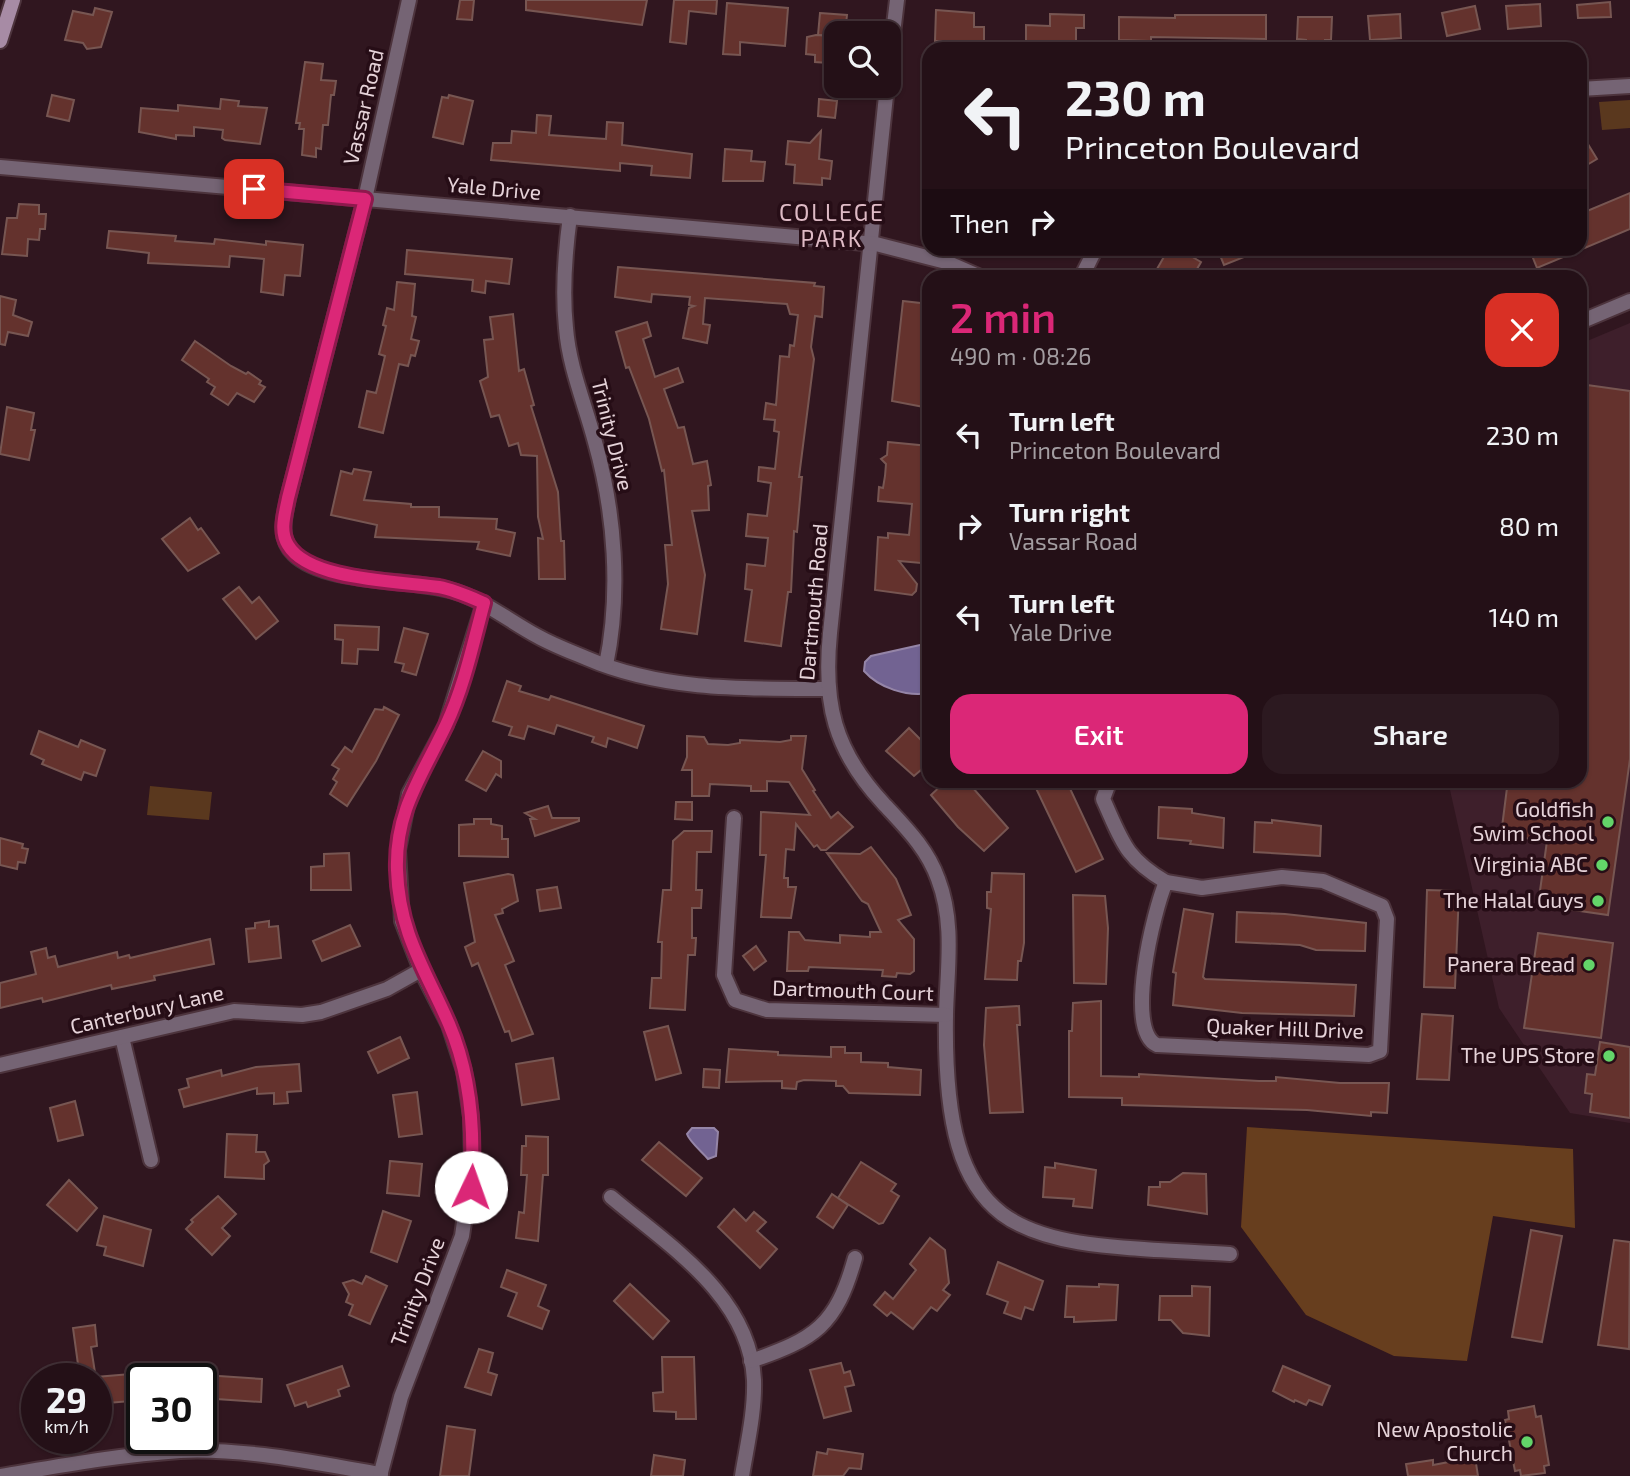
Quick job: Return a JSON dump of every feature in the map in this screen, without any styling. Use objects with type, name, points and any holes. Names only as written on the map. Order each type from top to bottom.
[{"type":"main road","points":[[0,41],[13,0]]},
{"type":"street","name":"Vassar Road","points":[[409,0],[365,199],[288,498],[283,527],[290,548],[316,566],[377,580],[440,587],[484,603]]},
{"type":"street","points":[[894,21],[897,0]]},
{"type":"street","points":[[1587,89],[1630,86]]},
{"type":"street","name":"Dartmouth Road","points":[[886,98],[830,633],[827,689],[833,721],[852,765],[920,843],[933,863],[948,909],[946,1015],[949,1111],[956,1142],[977,1190],[994,1209],[1035,1234],[1086,1245],[1230,1254]]},
{"type":"street","name":"Yale Drive","points":[[0,167],[869,244],[922,256]]},
{"type":"street","name":"Trinity Drive","points":[[570,216],[564,283],[566,329],[572,365],[604,474],[613,559],[614,620],[606,665]]},
{"type":"street","name":"Yale Drive","points":[[923,256],[946,261],[965,270]]},
{"type":"street","points":[[1587,319],[1630,301]]},
{"type":"street","points":[[484,603],[538,636],[606,665],[673,682],[722,688],[827,689]]},
{"type":"street","name":"Trinity Drive","points":[[380,1475],[401,1397],[454,1263],[471,1187],[471,1117],[464,1071],[449,1025],[421,970],[402,921],[397,867],[401,824],[410,794],[446,725],[484,603]]},
{"type":"street","name":"Quaker Hill Drive","points":[[1107,788],[1103,799],[1122,843],[1139,866],[1166,882],[1202,888],[1282,877],[1305,877],[1323,881],[1382,906],[1387,919],[1381,1051],[1369,1055],[1157,1045],[1150,1042],[1146,1036],[1143,1012],[1146,945],[1156,903],[1166,882]]},
{"type":"street","name":"Dartmouth Court","points":[[734,818],[724,975],[735,1000],[767,1010],[946,1015]]},
{"type":"street","name":"Canterbury Lane","points":[[0,1065],[234,1011],[302,1014],[321,1012],[387,989],[421,970]]},
{"type":"street","points":[[122,1037],[151,1160]]},
{"type":"street","points":[[611,1197],[707,1279],[723,1297],[743,1332],[754,1380],[742,1476]]},
{"type":"street","points":[[751,1361],[805,1341],[826,1321],[846,1290],[855,1258]]},
{"type":"street","points":[[0,1476],[88,1461],[180,1451],[247,1454],[380,1475]]},
{"type":"shaded area","points":[[1630,100],[1630,128],[1602,130],[1599,102]]},
{"type":"shaded area","points":[[1630,323],[1630,1123],[1570,1113],[1499,1008],[1450,788],[1587,788],[1587,341]]},
{"type":"shaded area","points":[[922,645],[922,694],[894,690],[870,677],[864,671],[865,662],[871,656]]},
{"type":"shaded area","points":[[150,786],[212,792],[209,820],[147,815]]},
{"type":"shaded area","points":[[1247,1127],[1573,1149],[1575,1228],[1493,1216],[1467,1361],[1394,1356],[1306,1315],[1241,1227]]},
{"type":"shaded area","points":[[692,1128],[714,1128],[718,1132],[716,1156],[708,1159],[693,1143],[687,1134]]},
{"type":"building","points":[[460,0],[474,0],[472,20],[457,19]]},
{"type":"building","points":[[526,0],[647,0],[642,25],[526,10]]},
{"type":"building","points":[[674,0],[717,0],[716,14],[689,11],[686,44],[670,42]]},
{"type":"building","points":[[1610,2],[1611,17],[1578,18],[1577,5]]},
{"type":"building","points":[[727,3],[788,8],[785,46],[740,42],[740,55],[723,54]]},
{"type":"building","points":[[1540,4],[1541,26],[1508,29],[1506,6]]},
{"type":"building","points":[[1475,6],[1480,29],[1447,36],[1442,13]]},
{"type":"building","points":[[95,8],[112,12],[101,47],[87,49],[83,43],[65,40],[73,11],[93,15]]},
{"type":"building","points":[[936,10],[974,13],[974,27],[984,27],[984,41],[935,41]]},
{"type":"building","points":[[820,13],[847,15],[846,21],[824,21],[824,35],[818,35]]},
{"type":"building","points":[[1050,14],[1084,15],[1084,28],[1076,28],[1076,42],[1026,42],[1026,25],[1050,26]]},
{"type":"building","points":[[1400,14],[1401,38],[1370,40],[1368,16]]},
{"type":"building","points":[[1175,15],[1266,15],[1266,39],[1151,37],[1151,41],[1119,40],[1119,17],[1175,18]]},
{"type":"building","points":[[1298,17],[1332,17],[1331,40],[1306,42],[1297,39]]},
{"type":"building","points":[[824,36],[824,63],[815,62],[815,55],[806,54],[807,37]]},
{"type":"building","points":[[305,62],[323,64],[321,80],[336,81],[334,95],[331,95],[328,125],[323,125],[321,149],[316,148],[316,157],[302,155],[304,129],[299,129],[300,123],[296,123]]},
{"type":"building","points":[[52,95],[74,100],[69,121],[47,116]]},
{"type":"building","points":[[449,95],[473,101],[463,144],[433,137],[442,97],[448,98]]},
{"type":"building","points":[[221,99],[239,101],[238,106],[267,108],[260,144],[225,140],[222,138],[223,130],[194,127],[194,136],[176,135],[176,139],[139,132],[141,108],[178,111],[178,105],[220,109]]},
{"type":"building","points":[[819,99],[837,101],[835,118],[818,116]]},
{"type":"building","points":[[537,115],[551,116],[549,135],[606,139],[607,122],[623,123],[622,145],[692,154],[690,178],[651,175],[652,166],[620,163],[620,171],[491,160],[493,143],[511,143],[512,131],[536,133]]},
{"type":"building","points":[[821,131],[819,159],[832,161],[830,179],[822,178],[822,185],[794,183],[795,165],[786,164],[788,141],[810,143]]},
{"type":"building","points":[[1587,143],[1597,159],[1587,165]]},
{"type":"building","points":[[725,149],[752,151],[751,161],[765,162],[763,181],[723,181]]},
{"type":"building","points":[[1630,193],[1630,229],[1587,247],[1587,211]]},
{"type":"building","points":[[19,204],[39,205],[39,214],[46,214],[45,229],[40,229],[39,240],[28,239],[27,256],[2,254],[7,218],[17,218]]},
{"type":"building","points":[[109,231],[176,236],[175,241],[214,244],[215,239],[266,245],[266,241],[303,245],[300,276],[285,275],[283,295],[261,292],[264,259],[230,256],[229,267],[148,263],[149,253],[107,248]]},
{"type":"building","points":[[407,250],[512,259],[509,284],[486,281],[485,293],[472,291],[473,280],[405,274]]},
{"type":"building","points":[[1164,256],[1191,256],[1201,262],[1196,270],[1156,270]]},
{"type":"building","points":[[1220,256],[1246,256],[1224,265]]},
{"type":"building","points":[[1532,256],[1566,256],[1537,268]]},
{"type":"building","points":[[618,267],[815,283],[814,286],[824,287],[822,317],[815,316],[811,347],[814,359],[799,477],[802,477],[797,532],[794,531],[791,592],[788,592],[781,646],[745,641],[752,590],[745,589],[747,564],[765,566],[768,538],[746,536],[748,514],[767,516],[771,483],[758,481],[759,467],[775,469],[779,432],[774,431],[775,420],[764,419],[766,403],[776,405],[780,356],[789,357],[790,345],[794,346],[798,315],[790,314],[787,304],[705,298],[703,324],[710,325],[707,343],[683,338],[689,308],[694,306],[689,305],[690,297],[652,294],[651,302],[615,297]]},
{"type":"building","points":[[397,282],[415,284],[412,316],[416,317],[411,339],[419,341],[415,356],[411,355],[408,366],[399,364],[383,433],[359,427],[367,391],[376,393],[385,356],[379,354],[386,326],[383,325],[387,308],[394,310]]},
{"type":"building","points":[[0,296],[16,300],[13,315],[32,322],[28,336],[8,332],[5,345],[0,344]]},
{"type":"building","points":[[903,301],[922,303],[922,407],[892,401]]},
{"type":"building","points":[[513,314],[519,371],[524,369],[534,405],[531,406],[558,492],[565,579],[539,579],[538,538],[543,539],[538,517],[537,456],[521,455],[518,443],[509,446],[499,415],[491,417],[480,381],[488,377],[484,340],[493,339],[490,317]]},
{"type":"building","points":[[647,322],[651,336],[643,339],[655,377],[678,368],[683,382],[664,389],[678,428],[684,427],[693,464],[707,461],[711,485],[708,486],[709,510],[692,511],[705,575],[697,634],[661,629],[668,584],[665,545],[672,545],[664,470],[662,471],[649,419],[629,367],[626,368],[616,332]]},
{"type":"building","points":[[195,341],[231,366],[246,374],[248,372],[261,381],[259,384],[265,387],[254,402],[237,393],[228,405],[211,394],[215,387],[207,382],[209,379],[182,360]]},
{"type":"building","points":[[1587,385],[1630,391],[1630,759],[1608,915],[1538,905],[1547,841],[1501,835],[1507,788],[1587,788]]},
{"type":"building","points":[[7,407],[34,413],[31,430],[35,430],[29,460],[0,454]]},
{"type":"building","points":[[888,442],[922,445],[921,563],[899,561],[917,584],[912,595],[875,590],[878,537],[888,538],[888,533],[909,535],[912,504],[878,501],[879,487],[883,488],[886,464],[881,459],[887,455]]},
{"type":"building","points":[[354,469],[371,472],[364,500],[411,504],[411,507],[439,507],[439,517],[497,519],[496,529],[515,533],[510,556],[477,549],[479,542],[375,537],[377,525],[331,515],[341,471],[352,474]]},
{"type":"building","points":[[190,518],[219,553],[188,571],[162,539]]},
{"type":"building","points":[[239,587],[252,603],[259,597],[278,621],[256,639],[223,599]]},
{"type":"building","points":[[335,625],[379,627],[378,650],[358,649],[357,664],[342,663],[343,640],[335,639]]},
{"type":"building","points":[[404,628],[428,634],[416,675],[402,671],[404,664],[395,662]]},
{"type":"building","points":[[507,681],[521,686],[519,691],[549,700],[551,696],[644,726],[637,748],[608,738],[606,747],[592,742],[594,737],[557,725],[554,734],[528,726],[524,739],[509,735],[512,727],[493,721]]},
{"type":"building","points":[[384,707],[399,715],[376,761],[347,806],[330,794],[337,782],[333,779],[339,769],[332,765],[345,747],[352,752],[375,709],[383,710]]},
{"type":"building","points":[[909,728],[922,741],[922,769],[914,776],[886,751]]},
{"type":"building","points":[[39,731],[78,747],[81,740],[105,750],[96,776],[84,772],[81,780],[42,764],[44,760],[31,754]]},
{"type":"building","points":[[687,736],[704,737],[708,744],[728,745],[740,743],[740,740],[780,742],[791,740],[791,736],[806,736],[802,769],[815,790],[813,791],[831,818],[838,812],[853,827],[826,850],[821,850],[817,845],[814,847],[796,824],[794,850],[786,849],[784,878],[788,878],[788,887],[796,887],[791,918],[761,917],[766,855],[760,855],[761,812],[810,815],[789,782],[767,781],[767,791],[751,791],[751,786],[710,784],[709,796],[692,796],[692,770],[682,770],[687,757]]},
{"type":"building","points":[[483,751],[501,761],[501,777],[496,774],[486,791],[466,780]]},
{"type":"building","points":[[938,788],[973,788],[1008,828],[984,851],[958,827],[931,795]]},
{"type":"building","points":[[1036,788],[1070,788],[1103,859],[1076,872]]},
{"type":"building","points":[[676,802],[692,802],[692,820],[675,819]]},
{"type":"building","points":[[548,806],[552,818],[579,818],[579,821],[535,836],[530,819],[535,819],[525,813]]},
{"type":"building","points":[[1159,807],[1192,809],[1192,813],[1224,818],[1223,848],[1158,838]]},
{"type":"building","points":[[474,819],[491,819],[491,824],[502,826],[502,839],[508,839],[508,857],[459,856],[459,825],[474,824]]},
{"type":"building","points":[[1272,820],[1321,826],[1320,856],[1254,852],[1255,822],[1272,823]]},
{"type":"building","points":[[684,831],[712,831],[711,852],[697,852],[696,890],[702,890],[701,908],[692,908],[695,955],[688,955],[685,1010],[650,1008],[652,978],[661,978],[662,942],[658,942],[663,890],[671,890],[673,841]]},
{"type":"building","points":[[0,838],[23,844],[22,848],[28,849],[25,863],[18,862],[17,869],[0,865]]},
{"type":"building","points":[[871,847],[896,879],[911,915],[898,920],[914,939],[914,971],[910,974],[897,973],[896,977],[882,976],[883,970],[809,967],[808,971],[787,971],[789,932],[799,932],[805,940],[840,943],[840,935],[870,937],[870,932],[881,932],[868,904],[862,901],[827,853],[860,854]]},
{"type":"building","points":[[349,853],[351,890],[311,890],[311,867],[324,866],[324,854]]},
{"type":"building","points":[[992,873],[1024,874],[1024,943],[1021,961],[1018,961],[1017,980],[985,979],[991,909],[987,908],[987,892],[991,892]]},
{"type":"building","points":[[513,875],[518,901],[502,909],[503,913],[495,915],[514,961],[505,965],[533,1034],[512,1041],[509,1031],[505,1032],[478,963],[472,966],[465,947],[475,942],[464,883]]},
{"type":"building","points":[[557,887],[561,908],[540,911],[537,890]]},
{"type":"building","points":[[1427,890],[1459,891],[1455,988],[1424,987]]},
{"type":"building","points":[[1073,895],[1105,896],[1108,928],[1106,984],[1074,983]]},
{"type":"building","points":[[1184,909],[1213,914],[1203,977],[1205,979],[1356,985],[1354,1016],[1242,1013],[1173,1005],[1176,973],[1173,972]]},
{"type":"building","points":[[1237,912],[1366,923],[1365,951],[1316,950],[1300,945],[1236,942]]},
{"type":"building","points":[[269,921],[269,927],[278,926],[281,958],[249,962],[246,929],[255,928],[255,923]]},
{"type":"building","points":[[350,925],[360,946],[322,961],[313,941]]},
{"type":"building","points":[[1538,933],[1613,943],[1601,1038],[1524,1028]]},
{"type":"building","points":[[210,939],[214,964],[154,976],[155,980],[112,989],[111,985],[43,1002],[42,998],[0,1008],[0,983],[36,974],[31,952],[46,948],[48,958],[55,956],[58,967],[117,952],[118,958],[129,955],[130,958]]},
{"type":"building","points":[[756,946],[766,961],[754,970],[743,956]]},
{"type":"building","points":[[1101,1001],[1101,1076],[1139,1077],[1139,1074],[1259,1081],[1276,1081],[1276,1077],[1340,1083],[1389,1083],[1387,1113],[1371,1112],[1371,1116],[1307,1110],[1122,1105],[1122,1098],[1069,1097],[1069,1031],[1072,1031],[1073,1003]]},
{"type":"building","points":[[1019,1006],[1020,1025],[1017,1025],[1023,1112],[990,1113],[984,1045],[986,1008]]},
{"type":"building","points":[[1422,1014],[1453,1016],[1449,1080],[1417,1079]]},
{"type":"building","points":[[668,1026],[681,1073],[656,1080],[644,1032]]},
{"type":"building","points":[[400,1037],[409,1058],[378,1073],[368,1052]]},
{"type":"building","points":[[1600,1042],[1630,1047],[1630,1118],[1590,1112],[1592,1094],[1585,1093],[1587,1074],[1595,1075]]},
{"type":"building","points":[[831,1047],[845,1047],[845,1053],[861,1053],[861,1062],[888,1063],[888,1067],[921,1070],[920,1095],[849,1093],[843,1086],[836,1086],[836,1081],[804,1080],[797,1082],[796,1089],[782,1088],[782,1081],[726,1082],[729,1049],[778,1052],[778,1055],[831,1057]]},
{"type":"building","points":[[553,1058],[559,1099],[522,1105],[516,1064]]},
{"type":"building","points":[[299,1064],[301,1091],[287,1092],[288,1103],[274,1104],[274,1093],[257,1094],[257,1088],[184,1107],[179,1090],[189,1087],[187,1079],[221,1070],[222,1076],[256,1067]]},
{"type":"building","points":[[704,1069],[720,1070],[719,1088],[703,1087]]},
{"type":"building","points":[[417,1092],[422,1134],[399,1137],[393,1095]]},
{"type":"building","points":[[75,1101],[83,1135],[58,1141],[50,1108]]},
{"type":"building","points":[[227,1134],[257,1135],[256,1152],[265,1152],[269,1161],[264,1165],[264,1179],[225,1177]]},
{"type":"building","points":[[526,1136],[548,1137],[548,1175],[543,1175],[538,1241],[516,1238],[519,1212],[524,1213],[527,1175],[521,1175],[522,1146],[526,1146]]},
{"type":"building","points":[[659,1142],[702,1178],[686,1196],[642,1160]]},
{"type":"building","points":[[390,1161],[422,1164],[419,1196],[387,1193]]},
{"type":"building","points":[[861,1162],[896,1184],[891,1191],[899,1196],[883,1223],[879,1224],[838,1198]]},
{"type":"building","points":[[1055,1163],[1096,1170],[1092,1208],[1073,1206],[1074,1199],[1043,1197],[1045,1167],[1055,1168]]},
{"type":"building","points":[[1183,1173],[1206,1174],[1207,1214],[1148,1205],[1149,1187],[1160,1187],[1160,1182],[1170,1182]]},
{"type":"building","points":[[69,1180],[97,1208],[77,1231],[47,1205]]},
{"type":"building","points":[[832,1194],[848,1205],[833,1228],[817,1217]]},
{"type":"building","points":[[218,1196],[236,1214],[222,1228],[230,1236],[212,1255],[186,1229],[193,1222],[191,1220]]},
{"type":"building","points":[[734,1209],[746,1221],[754,1212],[766,1222],[757,1231],[777,1249],[760,1268],[718,1227]]},
{"type":"building","points":[[383,1211],[411,1221],[397,1262],[371,1252]]},
{"type":"building","points":[[104,1216],[151,1230],[143,1266],[104,1255],[106,1247],[97,1245]]},
{"type":"building","points":[[1531,1230],[1562,1236],[1542,1342],[1512,1337]]},
{"type":"building","points":[[930,1238],[945,1250],[949,1283],[943,1290],[950,1295],[937,1311],[931,1307],[913,1329],[891,1312],[887,1316],[874,1305],[885,1292],[893,1299],[916,1270],[910,1264]]},
{"type":"building","points":[[1614,1240],[1630,1242],[1629,1349],[1598,1345]]},
{"type":"building","points":[[998,1262],[1043,1281],[1033,1310],[1025,1307],[1021,1319],[1004,1313],[1008,1302],[987,1294]]},
{"type":"building","points":[[507,1270],[546,1285],[538,1306],[549,1311],[542,1329],[508,1316],[517,1293],[501,1287]]},
{"type":"building","points":[[366,1276],[387,1286],[370,1324],[349,1315],[353,1305],[346,1302],[349,1294],[343,1283],[353,1280],[362,1284]]},
{"type":"building","points":[[630,1284],[669,1321],[653,1339],[614,1301]]},
{"type":"building","points":[[1099,1284],[1118,1285],[1116,1320],[1074,1322],[1074,1317],[1065,1317],[1067,1286],[1099,1287]]},
{"type":"building","points":[[1192,1286],[1210,1287],[1209,1336],[1183,1333],[1171,1320],[1159,1320],[1160,1296],[1192,1296]]},
{"type":"building","points":[[95,1325],[97,1346],[91,1347],[94,1363],[78,1363],[73,1328]]},
{"type":"building","points":[[479,1349],[493,1353],[488,1372],[497,1375],[491,1395],[465,1387]]},
{"type":"building","points":[[662,1357],[694,1357],[696,1419],[676,1419],[676,1412],[654,1411],[653,1393],[663,1392]]},
{"type":"building","points":[[841,1363],[844,1373],[850,1371],[854,1385],[845,1387],[851,1411],[824,1418],[810,1370]]},
{"type":"building","points":[[342,1366],[349,1386],[338,1390],[340,1396],[308,1407],[306,1402],[295,1406],[287,1385]]},
{"type":"building","points":[[1283,1366],[1330,1386],[1322,1405],[1309,1400],[1306,1405],[1295,1400],[1294,1402],[1273,1391]]},
{"type":"building","points":[[126,1374],[126,1401],[112,1403],[112,1376]]},
{"type":"building","points":[[217,1376],[262,1379],[261,1402],[217,1399]]},
{"type":"building","name":"New Apostolic Church","points":[[1534,1406],[1536,1417],[1541,1416],[1549,1465],[1544,1466],[1545,1473],[1521,1476],[1520,1470],[1515,1471],[1505,1420],[1509,1419],[1508,1411]]},
{"type":"building","points":[[447,1426],[475,1430],[469,1476],[440,1476]]},
{"type":"building","points":[[828,1449],[863,1454],[861,1469],[849,1468],[843,1476],[813,1476],[817,1452],[827,1454]]},
{"type":"building","points":[[654,1455],[685,1460],[683,1476],[651,1476]]},
{"type":"building","points":[[1475,1457],[1478,1476],[1408,1476],[1406,1464],[1433,1460],[1433,1465]]},
{"type":"place","name":"Goldfish Swim School","points":[[1608,822]]},
{"type":"place","name":"Virginia ABC","points":[[1602,865]]},
{"type":"place","name":"The Halal Guys","points":[[1598,901]]},
{"type":"place","name":"Panera Bread","points":[[1589,965]]},
{"type":"place","name":"The UPS Store","points":[[1609,1056]]},
{"type":"place","name":"New Apostolic Church","points":[[1527,1442]]},
{"type":"district","name":"COLLEGE PARK","points":[[832,226]]},
{"type":"route","points":[[254,189],[365,199],[288,498],[283,521],[284,538],[293,553],[316,566],[377,580],[440,587],[484,603],[464,676],[446,725],[410,794],[401,824],[397,867],[402,921],[421,970],[449,1025],[464,1071],[473,1141],[471,1187]]}]
